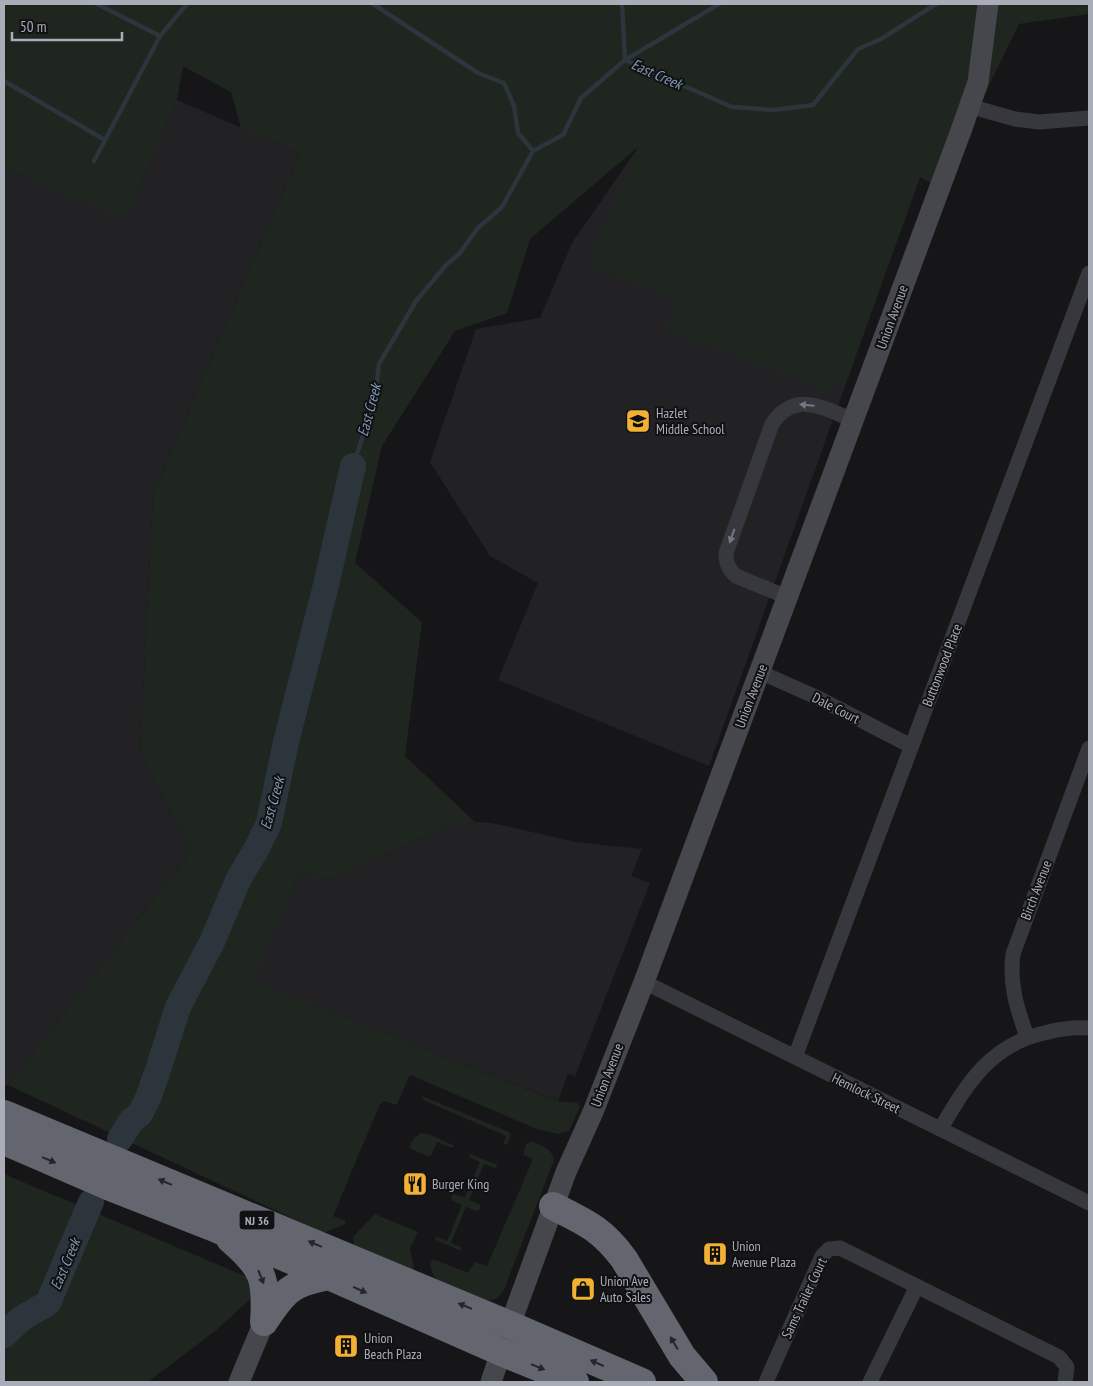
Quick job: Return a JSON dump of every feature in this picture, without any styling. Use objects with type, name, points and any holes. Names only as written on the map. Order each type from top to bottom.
[{"type":"highway","name":"NJ 36","points":[[4,1114],[642,1382]]},
{"type":"highway","name":"NJ 36","points":[[4,1141],[110,1187],[217,1228],[501,1352],[575,1382]]},
{"type":"highway","points":[[553,1206],[593,1226],[615,1247],[682,1356],[704,1382]]},
{"type":"highway","points":[[217,1228],[254,1263],[261,1274],[265,1288],[264,1322]]},
{"type":"highway","points":[[264,1322],[276,1303],[288,1290],[309,1279],[329,1276]]},
{"type":"street","name":"Union Avenue","points":[[491,1382],[553,1206],[593,1112],[644,982],[978,82],[988,4]]},
{"type":"street","points":[[969,106],[1015,119],[1039,122],[1089,118]]},
{"type":"street","name":"Buttonwood Place","points":[[795,1057],[1089,273]]},
{"type":"street","points":[[787,597],[736,576],[730,571],[726,562],[726,553],[772,424],[778,415],[796,404],[819,406],[853,420]]},
{"type":"street","name":"Dale Court","points":[[760,672],[818,698],[912,746]]},
{"type":"street","name":"Birch Avenue","points":[[1026,1037],[1012,986],[1013,954],[1089,748]]},
{"type":"street","name":"Hemlock Street","points":[[644,982],[1089,1203]]},
{"type":"street","points":[[941,1128],[963,1090],[979,1070],[1004,1049],[1026,1037],[1059,1029],[1089,1028]]},
{"type":"street","name":"Sams Trailer Court","points":[[766,1382],[822,1256],[829,1249],[840,1248],[1059,1357],[1066,1367],[1065,1382]]},
{"type":"street","points":[[870,1382],[917,1286]]},
{"type":"street","points":[[239,1382],[264,1322]]},
{"type":"shaded area","points":[[4,4],[1089,4],[1089,14],[1019,24],[939,188],[920,177],[847,380],[828,390],[665,329],[675,300],[588,264],[638,147],[530,239],[507,313],[455,331],[382,446],[355,563],[422,622],[405,756],[475,822],[452,825],[332,879],[299,874],[252,981],[557,1101],[578,1103],[580,1107],[569,1131],[558,1134],[537,1129],[410,1075],[397,1104],[385,1101],[380,1104],[333,1216],[346,1221],[345,1224],[324,1233],[8,1085],[192,851],[140,753],[153,494],[300,153],[241,128],[231,92],[183,66],[177,100],[125,220],[4,167]]},
{"type":"shaded area","points":[[177,100],[300,153],[153,494],[140,753],[192,851],[8,1085],[4,1085],[4,167],[125,219]]},
{"type":"shaded area","name":"Hazlet Middle School","points":[[639,146],[920,177],[709,766],[498,680],[538,583],[490,556],[430,462],[476,329],[540,318],[572,243]]},
{"type":"shaded area","points":[[475,822],[492,823],[576,842],[642,849],[631,876],[650,883],[575,1076],[568,1074],[558,1101],[251,981],[299,874],[332,879],[452,825]]},
{"type":"shaded area","points":[[422,1096],[509,1132],[511,1135],[507,1144],[503,1145],[506,1136],[423,1100]]},
{"type":"shaded area","points":[[421,1133],[428,1134],[453,1145],[453,1147],[437,1142],[430,1157],[409,1148],[413,1139]]},
{"type":"shaded area","points":[[532,1141],[549,1150],[554,1160],[503,1292],[492,1300],[487,1300],[440,1282],[432,1271],[431,1262],[433,1259],[468,1273],[475,1262],[487,1266],[533,1159],[524,1155],[526,1144]]},
{"type":"shaded area","points":[[470,1154],[498,1165],[495,1168],[484,1164],[469,1200],[480,1205],[480,1209],[477,1211],[466,1207],[451,1243],[461,1247],[461,1251],[434,1239],[437,1237],[447,1241],[462,1205],[452,1200],[451,1196],[454,1194],[465,1198],[480,1162],[469,1157]]},
{"type":"shaded area","points":[[4,1174],[266,1285],[215,1331],[148,1382],[4,1382]]},
{"type":"shaded area","points":[[375,1214],[418,1232],[410,1249],[413,1270],[354,1246],[353,1237]]},
{"type":"waterway","points":[[97,4],[160,36]]},
{"type":"waterway","points":[[94,161],[160,36],[187,4]]},
{"type":"waterway","points":[[373,4],[478,73],[504,83],[514,106],[518,133],[533,151]]},
{"type":"waterway","points":[[622,4],[625,60],[719,4]]},
{"type":"waterway","name":"East Creek","points":[[353,466],[375,399],[379,364],[416,301],[447,264],[460,253],[477,229],[502,207],[533,151],[563,135],[581,98],[625,60],[732,107],[774,110],[813,105],[858,49],[881,39],[936,4]]},
{"type":"waterway","points":[[4,81],[105,140]]},
{"type":"waterway","name":"East Creek","points":[[120,1139],[131,1121],[140,1114],[148,1098],[178,1007],[212,942],[239,878],[256,850],[269,823],[286,742],[326,585],[353,466]]},
{"type":"waterway","name":"East Creek","points":[[4,1335],[22,1318],[48,1303],[91,1202]]},
{"type":"place","name":"Hazlet Middle School","points":[[638,421]]},
{"type":"place","name":"Burger King","points":[[415,1184]]},
{"type":"place","name":"Union Avenue Plaza","points":[[715,1254]]},
{"type":"place","name":"Union Ave Auto Sales","points":[[583,1289]]},
{"type":"place","name":"Union Beach Plaza","points":[[346,1346]]}]
